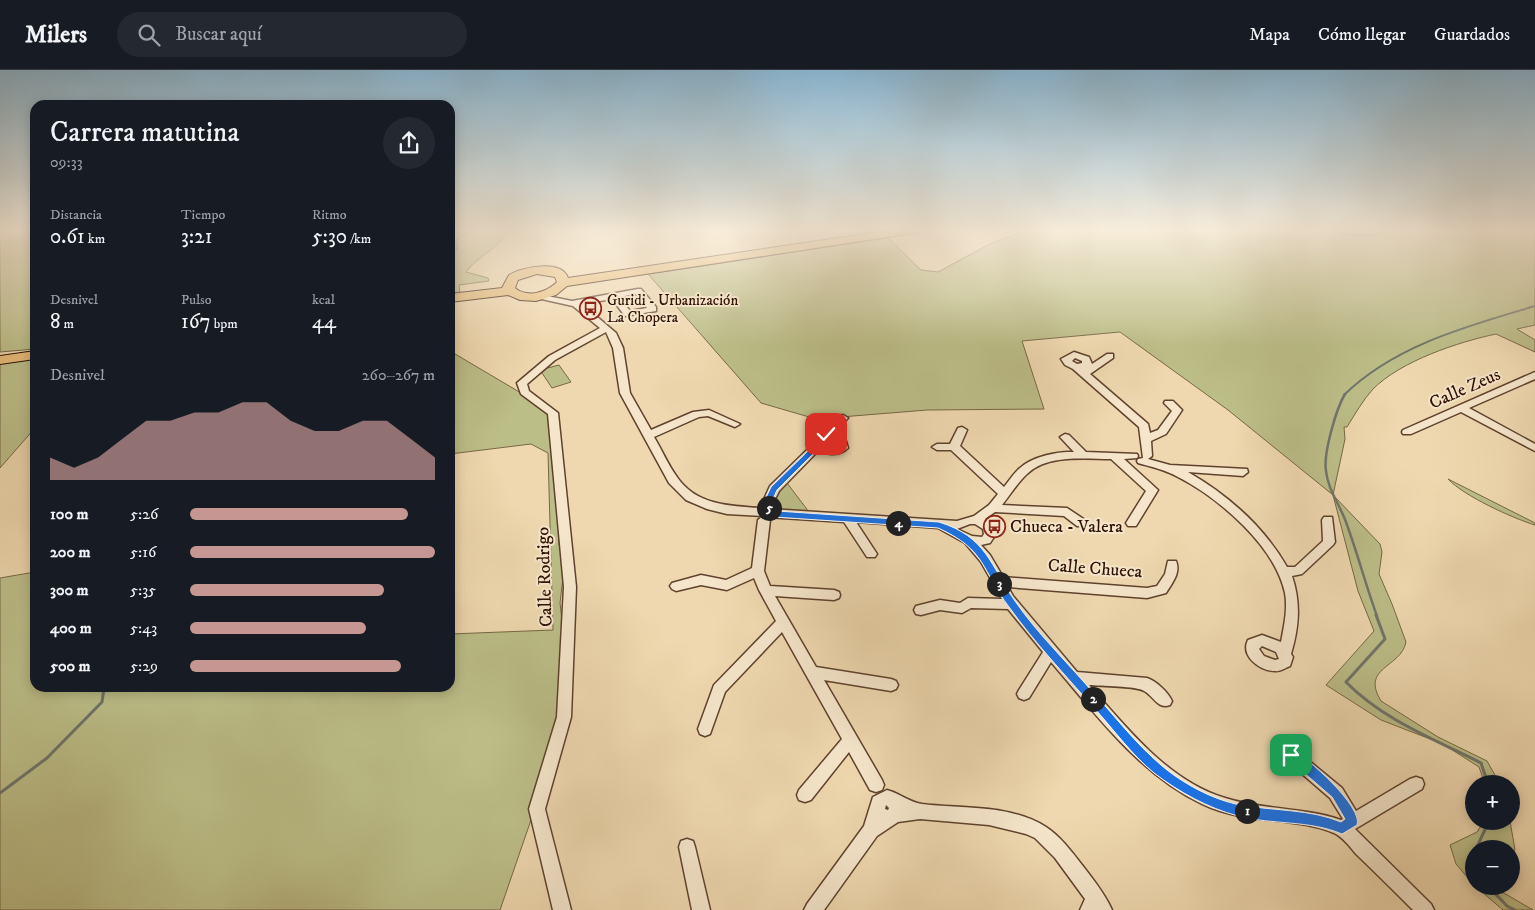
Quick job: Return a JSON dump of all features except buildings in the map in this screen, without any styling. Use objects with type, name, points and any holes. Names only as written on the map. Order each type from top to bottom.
[{"type":"highway","points":[[455,292],[509,287],[522,296],[540,296],[559,283],[590,273],[623,268]]},
{"type":"highway","points":[[559,283],[658,268]]},
{"type":"highway","points":[[455,297],[509,287],[518,274],[537,270],[554,272],[559,283]]},
{"type":"highway","points":[[0,353],[30,350]]},
{"type":"highway","points":[[0,360],[30,356]]},
{"type":"street","points":[[559,283],[569,303]]},
{"type":"street","points":[[540,296],[569,303],[612,333],[618,348],[625,393],[673,480],[690,497],[710,506],[727,510],[939,525],[963,533],[987,533]]},
{"type":"street","points":[[569,303],[614,296]]},
{"type":"street","name":"Calle Rodrigo","points":[[562,910],[537,809],[564,717],[570,587],[553,413],[524,392],[522,383],[540,364],[607,328]]},
{"type":"street","points":[[1084,374],[1110,356]]},
{"type":"street","points":[[1076,367],[1138,419],[1144,426],[1146,441]]},
{"type":"street","name":"Calle Zeus","points":[[1408,432],[1535,375]]},
{"type":"street","points":[[1135,457],[1146,441],[1162,432],[1178,410],[1169,403]]},
{"type":"street","points":[[1462,408],[1535,448]]},
{"type":"street","points":[[649,435],[697,414],[708,413],[734,424]]},
{"type":"street","points":[[843,418],[826,434],[823,443],[815,448],[774,489],[765,514],[758,571],[765,590],[849,741],[876,785],[887,808]]},
{"type":"street","points":[[954,447],[962,430]]},
{"type":"street","points":[[1064,436],[1084,455]]},
{"type":"street","points":[[937,447],[954,447],[1004,493]]},
{"type":"street","points":[[1284,652],[1292,621],[1291,593],[1285,572],[1259,534],[1201,486],[1165,468],[1135,457],[1066,455],[1033,464],[1023,471],[992,508],[976,520],[964,521],[963,533],[988,562],[997,581],[1012,604],[1050,651],[1139,751],[1157,769],[1184,787],[1210,801],[1239,810],[1348,824],[1416,784]]},
{"type":"street","points":[[1132,523],[1152,490],[1135,457]]},
{"type":"street","points":[[1165,468],[1177,467],[1243,472]]},
{"type":"street","points":[[992,508],[1067,512],[1081,524]]},
{"type":"street","points":[[988,562],[987,533],[992,508]]},
{"type":"street","points":[[848,519],[871,554]]},
{"type":"street","points":[[976,520],[987,533]]},
{"type":"street","points":[[1285,572],[1298,571],[1329,542],[1328,520]]},
{"type":"street","name":"Calle Chueca","points":[[997,581],[1147,593],[1161,590],[1171,574],[1172,564]]},
{"type":"street","points":[[676,586],[701,580],[727,585],[758,571]]},
{"type":"street","points":[[765,590],[834,595]]},
{"type":"street","points":[[921,610],[940,605],[962,608],[968,603],[1012,604]]},
{"type":"street","points":[[705,729],[719,689],[783,622]]},
{"type":"street","points":[[1024,694],[1050,651]]},
{"type":"street","points":[[811,672],[891,685]]},
{"type":"street","points":[[1074,678],[1147,684],[1165,701]]},
{"type":"street","points":[[804,795],[849,741]]},
{"type":"street","points":[[1291,755],[1336,793],[1348,824],[1425,910]]},
{"type":"street","points":[[887,808],[993,820],[1031,828],[1060,850],[1096,906]]},
{"type":"street","points":[[813,910],[887,808]]},
{"type":"street","points":[[686,847],[701,910]]},
{"type":"green space","points":[[0,268],[30,268],[30,349],[0,352]]},
{"type":"green space","points":[[455,268],[469,268],[466,272],[488,278],[489,281],[459,285],[460,292],[455,292]]},
{"type":"green space","points":[[687,268],[919,268],[938,272],[945,268],[1535,268],[1535,325],[1517,329],[1535,340],[1535,352],[1496,334],[1431,354],[1414,361],[1385,379],[1369,393],[1347,427],[1344,427],[1345,439],[1333,495],[1228,410],[1120,332],[1022,341],[1044,409],[927,410],[816,419],[761,403],[648,274]]},
{"type":"green space","points":[[455,354],[551,413],[557,485],[559,544],[564,569],[560,603],[564,638],[558,719],[531,820],[500,910],[0,910],[0,578],[30,573],[30,692],[455,692],[455,634],[553,630],[548,453],[531,444],[455,453]]},
{"type":"green space","points":[[30,359],[30,434],[0,468],[0,363]]},
{"type":"green space","points":[[559,365],[571,382],[552,388],[540,370]]},
{"type":"green space","points":[[1448,479],[1535,523],[1535,525],[1489,506],[1455,486]]},
{"type":"green space","points":[[787,483],[809,512],[784,510],[775,504],[775,499],[779,492]]},
{"type":"green space","points":[[1333,495],[1380,544],[1382,552],[1379,574],[1406,642],[1403,651],[1378,674],[1375,681],[1376,690],[1381,701],[1438,737],[1487,761],[1495,775],[1482,775],[1479,767],[1443,744],[1381,720],[1326,685],[1374,631],[1358,591]]},
{"type":"green space","points":[[1478,830],[1512,830],[1513,840],[1465,840],[1465,874],[1456,864],[1450,845]]},
{"type":"green space","points":[[1486,895],[1507,895],[1533,910],[1503,910]]},
{"type":"waterway","points":[[1345,394],[1364,378],[1409,350],[1484,321],[1535,306]]},
{"type":"waterway","points":[[1345,394],[1331,432],[1326,454],[1327,478],[1351,536],[1377,616]]},
{"type":"waterway","points":[[1376,615],[1385,639],[1346,682],[1360,695],[1393,718],[1481,763],[1485,775]]},
{"type":"waterway","points":[[0,793],[47,758],[102,702],[103,692]]},
{"type":"waterway","points":[[1480,840],[1485,830]]},
{"type":"waterway","points":[[1497,895],[1507,906],[1515,910]]},
{"type":"place","name":"Guridi - Urbanización La Chopera","points":[[591,309]]},
{"type":"place","name":"Chueca - Valera","points":[[994,527]]},
{"type":"route","points":[[826,434],[821,442],[822,447],[815,448],[774,489],[767,500],[765,508],[772,509],[774,514],[939,525],[960,534],[970,541],[988,562],[997,581],[1012,604],[1050,651],[1157,769],[1210,801],[1239,810],[1326,821],[1342,828],[1353,821],[1336,793],[1291,755]]}]
